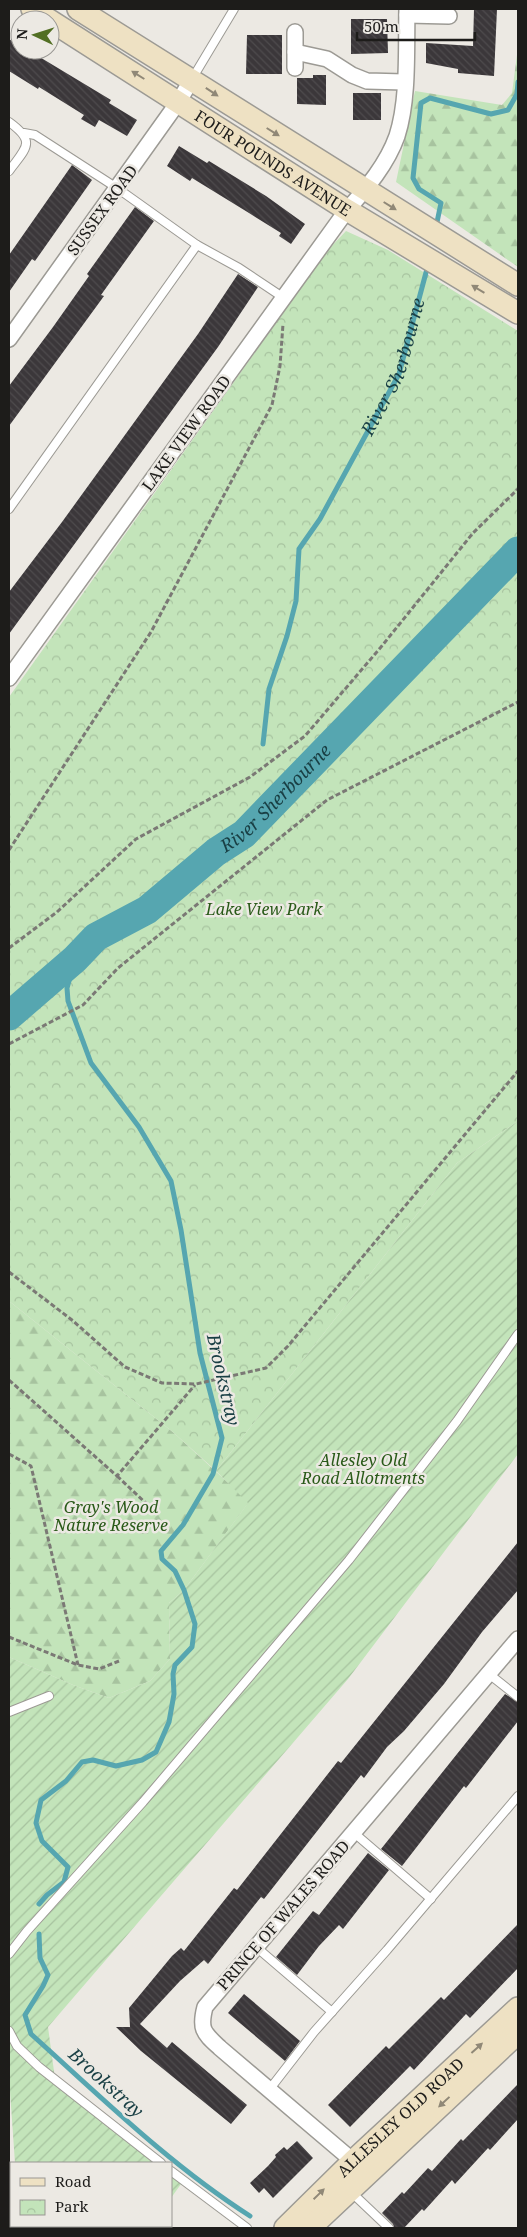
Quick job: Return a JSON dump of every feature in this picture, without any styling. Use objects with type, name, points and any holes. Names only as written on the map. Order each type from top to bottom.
[{"type":"main road","name":"FOUR POUNDS AVENUE","points":[[32,9],[179,101],[347,210],[518,313]]},
{"type":"main road","name":"FOUR POUNDS AVENUE","points":[[78,9],[518,285]]},
{"type":"main road","name":"ALLESLEY OLD ROAD","points":[[310,2228],[349,2190],[359,2168],[518,2008]]},
{"type":"main road","name":"ALLESLEY OLD ROAD","points":[[285,2228],[518,2033]]},
{"type":"street","points":[[407,12],[449,16]]},
{"type":"street","name":"LAKE VIEW ROAD","points":[[9,678],[347,210],[365,190],[390,152],[397,136],[404,82],[407,12]]},
{"type":"street","points":[[295,32],[295,68]]},
{"type":"street","points":[[295,52],[327,59],[352,75],[367,81],[404,82]]},
{"type":"street","name":"SUSSEX ROAD","points":[[9,339],[179,101],[192,79]]},
{"type":"street","name":"PRINCE OF WALES ROAD","points":[[359,2168],[204,2032],[202,2020],[205,2007],[518,1639]]},
{"type":"lane","points":[[192,79],[234,9]]},
{"type":"lane","points":[[9,122],[24,133],[35,135],[117,188],[197,245],[239,268],[284,298]]},
{"type":"lane","points":[[9,172],[24,150],[26,140],[24,133]]},
{"type":"lane","points":[[9,509],[197,245]]},
{"type":"lane","points":[[9,1954],[27,1931],[150,1794],[349,1560],[457,1421],[518,1334]]},
{"type":"lane","points":[[489,1674],[518,1697]]},
{"type":"lane","points":[[9,1712],[49,1696]]},
{"type":"lane","points":[[270,2090],[332,2012],[518,1796]]},
{"type":"lane","points":[[353,1832],[431,1899]]},
{"type":"lane","points":[[255,1946],[332,2012]]},
{"type":"lane","points":[[9,2031],[17,2046],[39,2068],[160,2162]]},
{"type":"lane","points":[[172,2172],[247,2228]]},
{"type":"lane","points":[[349,2190],[389,2228]]},
{"type":"path","points":[[9,850],[151,632],[272,405],[280,366],[284,298]]},
{"type":"path","points":[[9,948],[57,912],[136,839],[250,777],[305,736],[381,647],[473,533],[518,489]]},
{"type":"path","points":[[9,1044],[60,1015],[83,1005],[118,968],[327,800],[518,702]]},
{"type":"path","points":[[9,1272],[72,1320],[125,1367],[162,1383],[196,1384],[266,1368],[288,1346],[518,1071]]},
{"type":"path","points":[[9,1380],[118,1476],[151,1508]]},
{"type":"path","points":[[118,1476],[196,1384]]},
{"type":"path","points":[[9,1454],[31,1466],[78,1666]]},
{"type":"path","points":[[9,1637],[78,1666],[99,1669],[119,1661]]},
{"type":"green space","points":[[518,47],[518,267],[396,182],[415,91],[502,105],[512,93]]},
{"type":"green space","name":"Lake View Park","points":[[346,231],[388,250],[518,331],[518,1121],[457,1163],[216,1471],[174,1433],[9,1301],[9,697],[328,250]]},
{"type":"green space","name":"Allesley Old Road Allotments","points":[[518,1121],[518,1454],[348,1679],[48,2027],[56,2086],[154,2162],[15,2162],[9,2077],[9,1657],[73,1685],[109,1698],[150,1681],[170,1659],[169,1603],[184,1590],[248,1503],[216,1471],[457,1163]]},
{"type":"green space","name":"Gray's Wood Nature Reserve","points":[[9,1301],[174,1433],[249,1502],[184,1590],[169,1603],[170,1659],[150,1681],[109,1698],[73,1685],[9,1657]]},
{"type":"green space","points":[[172,2177],[181,2184],[172,2197]]},
{"type":"green space","points":[[13,2227],[152,2227],[151,2228]]},
{"type":"building","points":[[474,9],[497,9],[494,76],[458,73],[458,69],[426,63],[426,43],[473,46]]},
{"type":"building","points":[[351,19],[387,19],[388,53],[351,54]]},
{"type":"building","points":[[247,35],[282,35],[282,74],[246,74]]},
{"type":"building","points":[[9,39],[10,60],[45,60],[111,100],[109,103],[137,120],[127,136],[99,120],[95,127],[81,119],[84,115],[9,71]]},
{"type":"building","points":[[313,75],[326,75],[326,105],[297,104],[297,78],[313,78]]},
{"type":"building","points":[[353,93],[381,93],[381,120],[353,120]]},
{"type":"building","points":[[179,146],[207,163],[209,161],[266,196],[305,224],[291,244],[279,236],[281,233],[192,178],[190,181],[167,166]]},
{"type":"building","points":[[72,165],[92,180],[35,261],[32,259],[9,292],[9,255]]},
{"type":"building","points":[[135,207],[154,221],[101,295],[104,296],[9,426],[9,386],[89,276],[87,274]]},
{"type":"building","points":[[238,274],[258,287],[218,347],[9,634],[9,592],[198,334]]},
{"type":"building","points":[[518,1542],[518,1590],[482,1632],[444,1684],[404,1731],[387,1747],[364,1778],[361,1775],[264,1899],[261,1897],[208,1964],[204,1960],[180,1981],[140,2024],[167,2048],[172,2042],[247,2105],[231,2124],[141,2051],[116,2027],[130,2027],[129,2008],[172,1956],[181,1948],[184,1951],[234,1888],[237,1890],[338,1761],[341,1763]]},
{"type":"building","points":[[505,1694],[518,1702],[518,1721],[466,1788],[464,1786],[402,1866],[381,1849]]},
{"type":"building","points":[[368,1853],[389,1870],[343,1929],[339,1925],[319,1946],[297,1975],[276,1957],[313,1911],[319,1915]]},
{"type":"building","points":[[518,1924],[518,1968],[470,2018],[466,2014],[414,2070],[410,2066],[350,2127],[328,2105],[386,2046],[389,2049],[441,1997],[444,2000]]},
{"type":"building","points":[[244,1994],[300,2041],[285,2061],[228,2013]]},
{"type":"building","points":[[518,2084],[518,2119],[455,2184],[452,2180],[424,2211],[422,2209],[404,2228],[394,2228],[393,2224],[382,2213],[402,2192],[404,2194],[428,2168],[432,2171],[461,2139],[463,2141]]},
{"type":"building","points":[[297,2141],[313,2158],[273,2198],[264,2188],[259,2193],[250,2183],[268,2166],[276,2157],[275,2155],[284,2147],[287,2150]]},
{"type":"waterway","name":"River Sherbourne","points":[[436,227],[441,203],[419,189],[413,178],[421,103],[430,98],[491,114],[508,110],[517,94],[518,82]]},
{"type":"waterway","name":"River Sherbourne","points":[[263,744],[269,689],[287,636],[296,601],[299,549],[320,519],[399,374],[428,265]]},
{"type":"waterway","name":"River Sherbourne","points":[[9,1016],[75,959],[96,937],[147,910],[216,852],[244,834],[518,551]]},
{"type":"waterway","name":"Brookstray","points":[[39,1904],[64,1882],[68,1867],[42,1841],[36,1823],[41,1800],[66,1781],[82,1762],[93,1760],[116,1766],[142,1760],[156,1752],[169,1722],[174,1694],[173,1674],[175,1665],[192,1647],[195,1624],[184,1590],[175,1571],[162,1559],[161,1551],[183,1525],[213,1474],[222,1438],[200,1353],[181,1230],[171,1181],[139,1127],[91,1063],[68,1001],[67,988],[75,959]]},
{"type":"waterway","name":"Brookstray","points":[[39,1934],[40,1958],[48,1975],[25,2015],[31,2034],[164,2153],[220,2196],[250,2216]]}]
